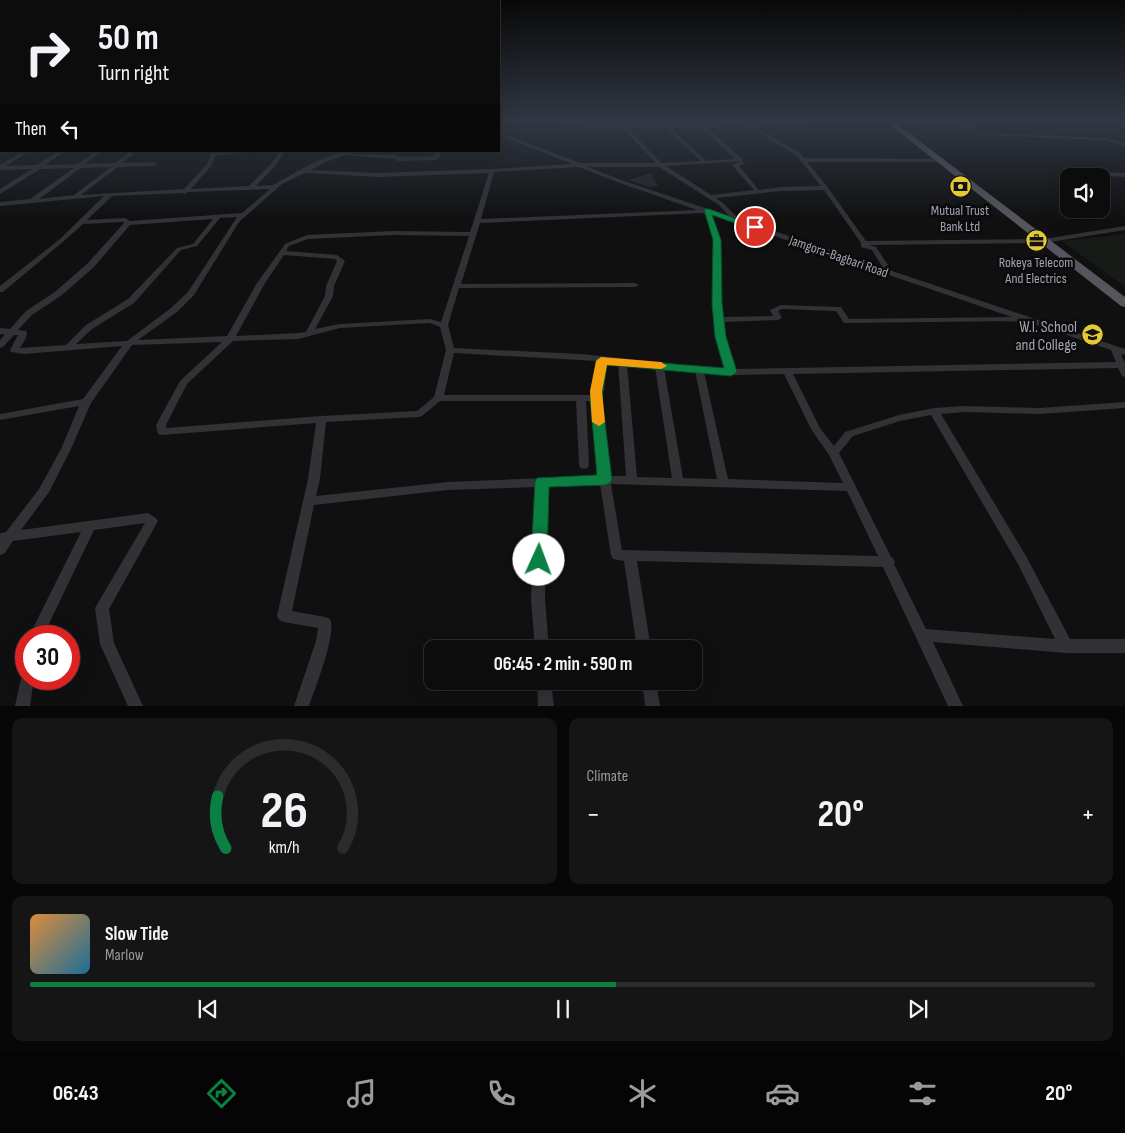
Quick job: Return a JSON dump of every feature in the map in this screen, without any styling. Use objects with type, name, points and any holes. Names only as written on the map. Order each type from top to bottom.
[{"type":"highway","points":[[931,154],[1125,303]]},
{"type":"street","points":[[0,167],[23,154]]},
{"type":"street","points":[[0,192],[58,154]]},
{"type":"street","points":[[30,202],[96,154]]},
{"type":"street","points":[[76,196],[121,164],[132,154]]},
{"type":"street","points":[[184,192],[209,165],[214,154]]},
{"type":"street","points":[[251,188],[280,154]]},
{"type":"street","points":[[0,550],[5,537],[43,492],[66,449],[86,402],[129,343],[174,310],[191,293],[212,262],[224,239],[243,215],[276,187],[302,171],[345,154]]},
{"type":"street","points":[[342,155],[417,159],[436,158],[438,154]]},
{"type":"street","name":"Jamgora-Bagbari Road","points":[[550,154],[738,222],[1125,352]]},
{"type":"street","points":[[650,154],[660,165],[710,197],[738,222]]},
{"type":"street","points":[[696,154],[705,162]]},
{"type":"street","points":[[733,154],[742,164],[735,165],[758,192]]},
{"type":"street","points":[[798,154],[864,243],[863,246],[874,248],[889,272]]},
{"type":"street","points":[[302,171],[378,175],[492,171],[579,165],[660,165],[740,160]]},
{"type":"street","points":[[803,160],[939,160]]},
{"type":"street","points":[[0,167],[154,164]]},
{"type":"street","points":[[473,234],[393,233],[307,237],[287,245],[261,283],[230,339],[183,383],[161,425],[162,432],[321,419],[419,414],[438,398],[450,350],[444,325],[457,286],[473,234],[477,221],[492,171]]},
{"type":"street","points":[[1110,174],[1125,175]]},
{"type":"street","points":[[0,204],[76,196],[276,187]]},
{"type":"street","points":[[710,197],[825,188]]},
{"type":"street","points":[[0,290],[62,240],[110,194]]},
{"type":"street","points":[[477,221],[706,210],[717,240],[717,303],[721,337],[731,372]]},
{"type":"street","points":[[80,222],[126,220],[128,223],[243,215]]},
{"type":"street","points":[[68,348],[89,327],[131,301],[179,249],[195,245],[218,217]]},
{"type":"street","points":[[0,345],[29,313],[58,293],[91,265],[128,223]]},
{"type":"street","points":[[864,243],[1044,241],[1125,228]]},
{"type":"street","points":[[282,253],[329,256],[337,257],[341,260],[330,286],[328,296],[309,333]]},
{"type":"street","points":[[457,286],[635,285]]},
{"type":"street","points":[[720,320],[778,318],[774,310],[781,307],[838,309],[847,321],[1027,319]]},
{"type":"street","points":[[0,331],[12,330],[23,333],[14,350],[24,351],[129,343],[298,336],[340,326],[430,321],[444,325]]},
{"type":"street","points":[[450,350],[581,357],[601,361],[731,372],[787,370],[1123,369],[1115,349]]},
{"type":"street","points":[[601,361],[596,398],[605,480],[617,555],[889,562]]},
{"type":"street","points":[[622,362],[632,480]]},
{"type":"street","points":[[659,366],[678,482]]},
{"type":"street","points":[[699,369],[723,483]]},
{"type":"street","points":[[787,370],[816,429],[834,453],[852,487],[956,706]]},
{"type":"street","points":[[438,398],[596,398]]},
{"type":"street","points":[[581,398],[584,465]]},
{"type":"street","points":[[0,417],[86,402]]},
{"type":"street","points":[[834,453],[849,434],[899,418],[934,411],[965,409],[1040,411],[1125,405]]},
{"type":"street","points":[[934,411],[1022,560],[1066,646]]},
{"type":"street","points":[[301,706],[323,641],[325,623],[284,616],[310,501],[321,419]]},
{"type":"street","points":[[310,501],[448,486],[605,480],[852,487]]},
{"type":"street","points":[[541,640],[538,599],[542,482]]},
{"type":"street","points":[[5,537],[148,518],[152,521],[102,608],[107,644],[136,706]]},
{"type":"street","points":[[41,625],[90,526]]},
{"type":"street","points":[[630,556],[643,640]]},
{"type":"street","points":[[923,635],[1066,646],[1125,646]]},
{"type":"street","points":[[22,706],[25,690]]},
{"type":"street","points":[[545,690],[546,706]]},
{"type":"street","points":[[650,690],[653,706]]},
{"type":"shaded area","points":[[1125,234],[1125,287],[1062,241]]},
{"type":"building","points":[[651,173],[658,186],[649,187],[628,180]]},
{"type":"slow traffic","points":[[599,422],[596,391],[601,361],[661,366]]},
{"type":"place","name":"Mutual Trust Bank Ltd","points":[[960,187]]},
{"type":"place","name":"Rokeya Telecom And Electrics","points":[[1036,240]]},
{"type":"place","name":"W.I. School and College","points":[[1093,335]]},
{"type":"route","points":[[539,560],[542,482],[605,480],[596,398],[601,361],[731,372],[721,337],[717,303],[717,240],[706,210],[755,227]]}]
